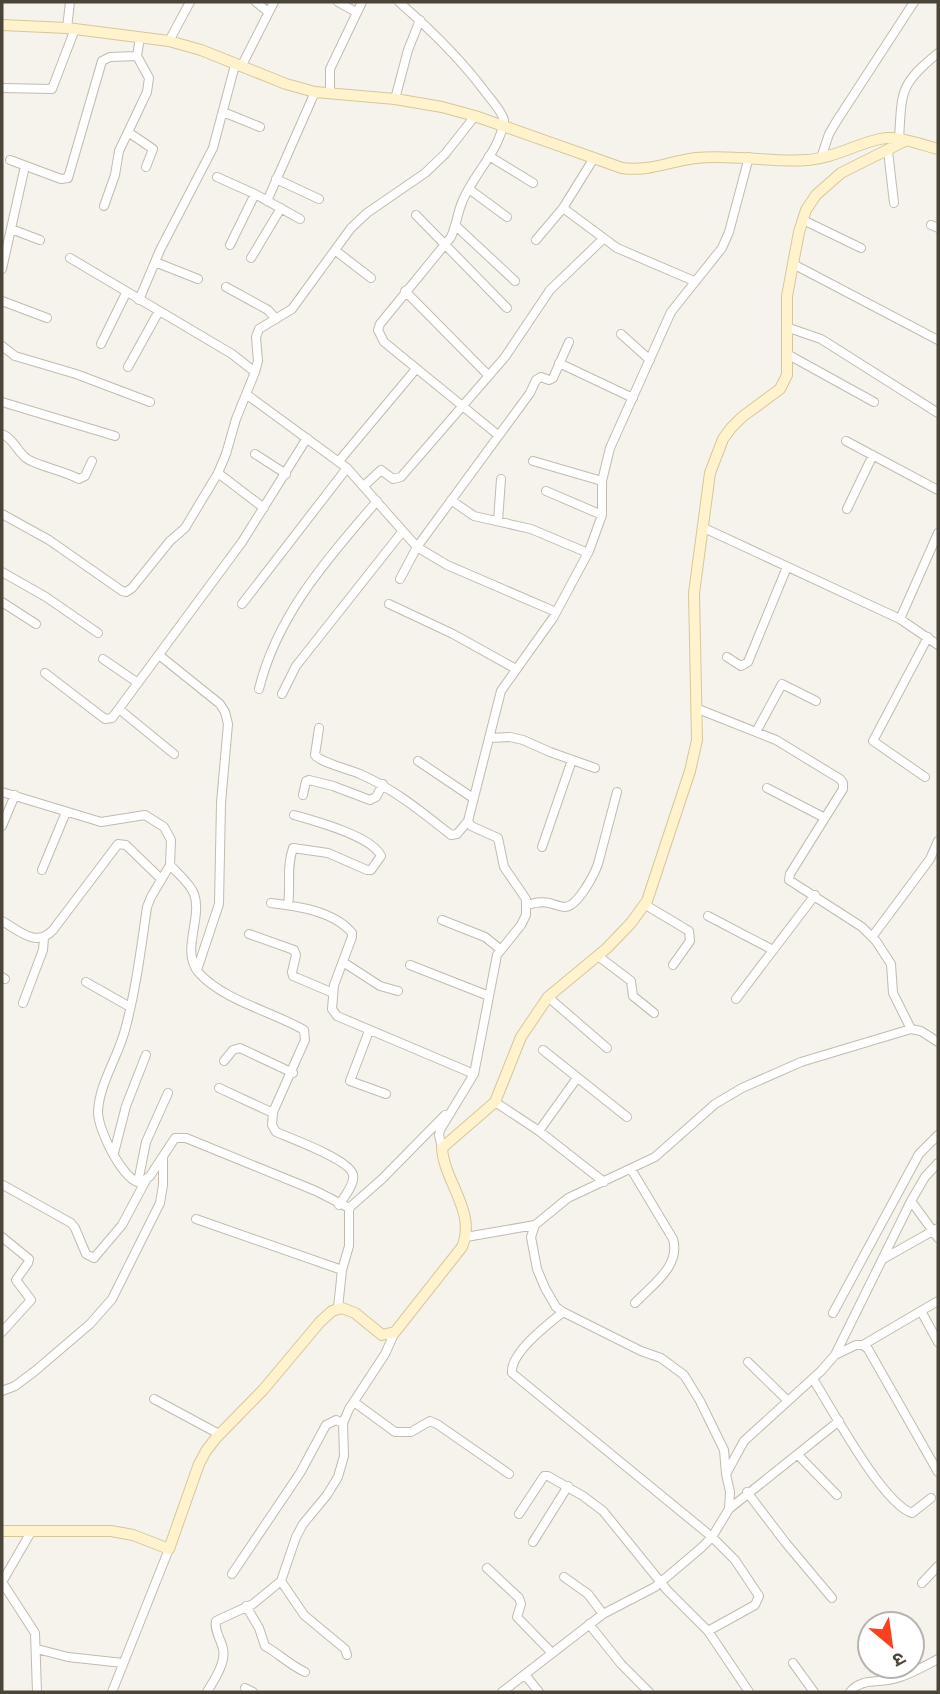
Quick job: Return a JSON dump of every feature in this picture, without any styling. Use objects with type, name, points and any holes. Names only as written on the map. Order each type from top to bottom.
[{"type":"street","points":[[2,88],[52,89],[71,29],[70,2]]},
{"type":"street","points":[[169,41],[190,2]]},
{"type":"street","points":[[256,2],[268,12]]},
{"type":"street","points":[[139,300],[155,262],[203,170],[238,66],[274,2]]},
{"type":"street","points":[[338,2],[356,12]]},
{"type":"street","points":[[330,93],[330,69],[362,2]]},
{"type":"street","points":[[400,2],[471,72],[500,111],[503,126],[461,204],[456,226],[378,330],[384,342],[498,435]]},
{"type":"street","points":[[821,158],[836,121],[914,2]]},
{"type":"street","points":[[395,99],[408,50],[420,20]]},
{"type":"street","points":[[2,25],[71,29],[169,41],[315,92],[395,99],[442,107],[636,170],[692,158],[821,158],[880,139],[902,140],[938,149]]},
{"type":"street","points":[[104,206],[115,175],[119,152],[149,83],[137,56],[140,37]]},
{"type":"street","points":[[10,160],[61,179],[68,178],[102,61],[110,57],[137,56]]},
{"type":"street","points":[[902,140],[905,89],[911,78],[937,56]]},
{"type":"street","points":[[267,201],[315,92]]},
{"type":"street","points":[[223,112],[260,127]]},
{"type":"street","points":[[2,514],[49,540],[126,592],[132,588],[173,537],[185,528],[218,473],[255,372],[258,360],[256,337],[259,329],[292,309],[351,228],[367,213],[425,173],[475,116]]},
{"type":"street","points":[[128,132],[153,149],[146,167]]},
{"type":"street","points":[[442,1147],[495,1102],[521,1037],[548,998],[598,956],[631,923],[644,904],[690,771],[697,740],[694,593],[710,473],[723,439],[742,416],[780,389],[787,375],[787,296],[806,210],[816,195],[841,173],[888,150],[902,140]]},
{"type":"street","points":[[888,150],[894,202]]},
{"type":"street","points":[[489,156],[533,183]]},
{"type":"street","points":[[319,728],[315,755],[319,760],[343,766],[383,784],[451,835],[457,834],[468,821],[501,691],[556,612],[588,552],[602,515],[601,481],[605,460],[671,312],[722,248],[729,232],[749,157]]},
{"type":"street","points":[[536,240],[563,208],[594,158]]},
{"type":"street","points":[[2,269],[25,166]]},
{"type":"street","points":[[217,177],[300,219]]},
{"type":"street","points":[[276,179],[320,198]]},
{"type":"street","points":[[469,189],[507,217]]},
{"type":"street","points":[[230,245],[255,194]]},
{"type":"street","points":[[251,258],[281,208]]},
{"type":"street","points":[[563,208],[603,239],[634,258],[694,281]]},
{"type":"street","points":[[416,215],[507,308]]},
{"type":"street","points":[[803,220],[860,247]]},
{"type":"street","points":[[456,226],[515,281]]},
{"type":"street","points":[[11,229],[40,240]]},
{"type":"street","points":[[365,485],[381,470],[393,479],[401,477],[523,332],[550,290],[603,239]]},
{"type":"street","points":[[336,251],[371,278]]},
{"type":"street","points":[[70,258],[232,354],[255,372]]},
{"type":"street","points":[[155,262],[198,279]]},
{"type":"street","points":[[793,264],[938,340]]},
{"type":"street","points":[[226,286],[268,310],[276,319]]},
{"type":"street","points":[[405,291],[488,375]]},
{"type":"street","points":[[101,344],[126,293]]},
{"type":"street","points":[[2,301],[47,318]]},
{"type":"street","points":[[128,367],[159,311]]},
{"type":"street","points":[[786,327],[821,339],[938,413]]},
{"type":"street","points":[[621,334],[650,360]]},
{"type":"street","points":[[400,579],[417,547],[537,380],[541,377],[551,380],[569,342]]},
{"type":"street","points":[[2,346],[15,356],[76,374],[150,402]]},
{"type":"street","points":[[787,354],[874,402]]},
{"type":"street","points":[[559,362],[633,398]]},
{"type":"street","points":[[338,461],[416,369]]},
{"type":"street","points":[[246,394],[347,468],[365,485],[417,547],[447,565],[556,612]]},
{"type":"street","points":[[2,401],[115,436]]},
{"type":"street","points":[[2,434],[16,444],[26,458],[79,479],[85,476],[92,461]]},
{"type":"street","points":[[45,673],[105,719],[112,718],[264,508],[307,438]]},
{"type":"street","points":[[846,441],[938,490]]},
{"type":"street","points":[[255,454],[286,474]]},
{"type":"street","points":[[847,509],[873,455]]},
{"type":"street","points":[[533,461],[601,481]]},
{"type":"street","points":[[242,604],[347,468]]},
{"type":"street","points":[[218,473],[264,508]]},
{"type":"street","points":[[498,522],[501,479]]},
{"type":"street","points":[[547,491],[602,515]]},
{"type":"street","points":[[451,500],[474,516],[531,529],[588,552]]},
{"type":"street","points":[[259,689],[275,640],[295,605],[326,562],[377,501]]},
{"type":"street","points":[[704,528],[900,619],[938,645]]},
{"type":"street","points":[[282,694],[296,666],[402,532]]},
{"type":"street","points":[[900,619],[938,533]]},
{"type":"street","points":[[727,657],[741,666],[748,662],[787,567]]},
{"type":"street","points":[[2,572],[46,597],[98,633]]},
{"type":"street","points":[[2,602],[36,624]]},
{"type":"street","points":[[389,604],[453,634],[516,669]]},
{"type":"street","points":[[925,777],[873,741],[928,637]]},
{"type":"street","points":[[159,655],[220,704],[228,724],[221,803],[219,904],[197,970]]},
{"type":"street","points":[[103,659],[138,684]]},
{"type":"street","points":[[756,732],[782,684],[816,701]]},
{"type":"street","points":[[119,709],[174,754]]},
{"type":"street","points":[[698,709],[776,740],[844,783],[843,789],[789,877],[792,882],[815,895],[872,937],[891,964],[893,993],[911,1029]]},
{"type":"street","points":[[489,738],[516,738],[595,768]]},
{"type":"street","points":[[542,847],[572,760]]},
{"type":"street","points":[[418,761],[473,797]]},
{"type":"street","points":[[303,795],[309,780],[370,800],[376,797],[383,784]]},
{"type":"street","points":[[767,788],[825,818]]},
{"type":"street","points":[[2,792],[101,822],[145,815],[169,833],[170,865],[148,907],[121,1046],[101,1096],[98,1113],[105,1138],[126,1174],[134,1182],[142,1181]]},
{"type":"street","points":[[527,905],[548,902],[565,907],[571,905],[579,896],[594,875],[617,792]]},
{"type":"street","points":[[2,826],[15,795]]},
{"type":"street","points":[[42,870],[66,812]]},
{"type":"street","points":[[288,905],[291,886],[287,879],[293,848],[328,853],[367,870],[371,870],[381,856],[378,850],[351,834],[294,815]]},
{"type":"street","points":[[207,1692],[223,1655],[215,1627],[216,1621],[267,1594],[281,1581],[299,1530],[338,1477],[344,1456],[343,1423],[354,1402],[385,1354],[395,1332],[462,1247],[466,1237],[464,1210],[444,1158],[439,1135],[474,1074],[495,964],[500,949],[521,925],[527,905],[523,894],[504,867],[498,838],[471,826],[468,821]]},
{"type":"street","points":[[872,937],[930,859],[938,841]]},
{"type":"street","points":[[2,921],[35,939],[44,938],[53,930],[118,844],[126,845],[162,879]]},
{"type":"street","points":[[112,1692],[169,1549],[199,1464],[219,1434],[263,1390],[320,1322],[338,1308],[342,1270],[349,1246],[344,1206],[352,1183],[351,1170],[340,1161],[276,1132],[272,1125],[273,1113],[293,1073],[305,1040],[304,1030],[268,1015],[211,984],[197,970],[191,955],[195,895],[170,865]]},
{"type":"street","points":[[736,999],[815,895]]},
{"type":"street","points":[[271,903],[316,911],[349,929],[352,937],[333,993],[334,1013],[369,1031],[474,1074]]},
{"type":"street","points":[[644,904],[690,931],[690,941],[673,965]]},
{"type":"street","points":[[708,916],[772,950]]},
{"type":"street","points":[[442,920],[485,937],[500,949]]},
{"type":"street","points":[[249,934],[294,950],[296,955],[293,976],[333,993]]},
{"type":"street","points":[[23,1003],[43,950],[44,938]]},
{"type":"street","points":[[598,956],[631,981],[633,996],[654,1013]]},
{"type":"street","points":[[343,962],[380,986],[398,991]]},
{"type":"street","points":[[410,965],[489,996]]},
{"type":"street","points":[[86,982],[130,1007]]},
{"type":"street","points":[[548,998],[607,1048]]},
{"type":"street","points":[[466,1237],[535,1225],[568,1198],[655,1157],[715,1104],[741,1088],[801,1062],[911,1029],[921,1031],[938,1042]]},
{"type":"street","points":[[369,1031],[350,1081],[386,1094]]},
{"type":"street","points":[[224,1061],[233,1050],[240,1048],[293,1073]]},
{"type":"street","points":[[543,1049],[627,1118]]},
{"type":"street","points":[[114,1153],[126,1106],[146,1055]]},
{"type":"street","points":[[539,1131],[577,1078]]},
{"type":"street","points":[[219,1088],[273,1113]]},
{"type":"street","points":[[142,1181],[146,1142],[168,1093]]},
{"type":"street","points":[[344,1206],[418,1143],[463,1094]]},
{"type":"street","points":[[495,1102],[539,1131],[604,1182]]},
{"type":"street","points":[[833,1313],[919,1154],[938,1135]]},
{"type":"street","points":[[3,1185],[71,1223],[86,1254],[94,1258],[122,1225],[142,1181],[175,1138],[186,1138],[316,1191],[344,1206]]},
{"type":"street","points":[[2,1391],[15,1386],[35,1371],[90,1324],[112,1300],[160,1203],[163,1157]]},
{"type":"street","points":[[726,1474],[744,1441],[813,1379],[835,1355],[911,1201],[925,1177],[938,1163]]},
{"type":"street","points":[[631,1169],[674,1239],[676,1249],[670,1267],[635,1303]]},
{"type":"street","points":[[883,1259],[937,1232],[911,1201]]},
{"type":"street","points":[[196,1219],[342,1270]]},
{"type":"street","points":[[535,1225],[531,1237],[537,1269],[552,1300],[563,1312],[641,1351],[661,1358],[684,1375],[724,1450],[730,1492],[729,1509]]},
{"type":"street","points":[[2,1237],[29,1259],[29,1263],[16,1280],[31,1300],[2,1332]]},
{"type":"street","points":[[835,1355],[856,1345],[863,1345],[938,1301]]},
{"type":"street","points":[[338,1308],[355,1313],[382,1335],[395,1332]]},
{"type":"street","points":[[920,1311],[938,1342]]},
{"type":"street","points":[[563,1312],[539,1331],[512,1364],[512,1373],[712,1536],[735,1560],[759,1595],[759,1600],[755,1605],[709,1631]]},
{"type":"street","points":[[863,1345],[868,1349],[938,1472]]},
{"type":"street","points":[[748,1362],[788,1400]]},
{"type":"street","points":[[813,1379],[874,1478],[904,1509],[912,1513],[931,1498]]},
{"type":"street","points":[[154,1399],[219,1434]]},
{"type":"street","points":[[354,1402],[395,1432],[411,1432],[430,1422],[437,1424],[509,1474]]},
{"type":"street","points":[[232,1574],[300,1473],[326,1425],[336,1420],[343,1423]]},
{"type":"street","points":[[502,1692],[603,1614],[662,1582],[712,1536],[729,1509],[747,1492],[839,1421]]},
{"type":"street","points":[[798,1455],[837,1495]]},
{"type":"street","points":[[519,1514],[544,1476],[568,1486],[603,1511],[662,1582],[709,1631],[749,1692]]},
{"type":"street","points":[[533,1542],[568,1486]]},
{"type":"street","points":[[747,1492],[832,1598]]},
{"type":"street","points":[[2,1531],[111,1531],[133,1535],[169,1549]]},
{"type":"street","points":[[31,1532],[2,1582],[33,1627],[37,1649],[37,1692]]},
{"type":"street","points":[[922,1583],[938,1566]]},
{"type":"street","points":[[487,1568],[519,1598],[521,1604],[517,1617],[552,1653]]},
{"type":"street","points":[[564,1577],[588,1594],[603,1614]]},
{"type":"street","points":[[281,1581],[304,1615],[345,1648],[347,1655]]},
{"type":"street","points":[[247,1606],[265,1646],[305,1672]]},
{"type":"street","points":[[589,1624],[621,1664],[649,1692]]},
{"type":"street","points":[[37,1649],[68,1657],[123,1663]]},
{"type":"street","points":[[850,1692],[864,1682],[897,1678],[938,1659]]},
{"type":"street","points":[[793,1662],[814,1692]]},
{"type":"street","points":[[526,1676],[539,1692]]}]
